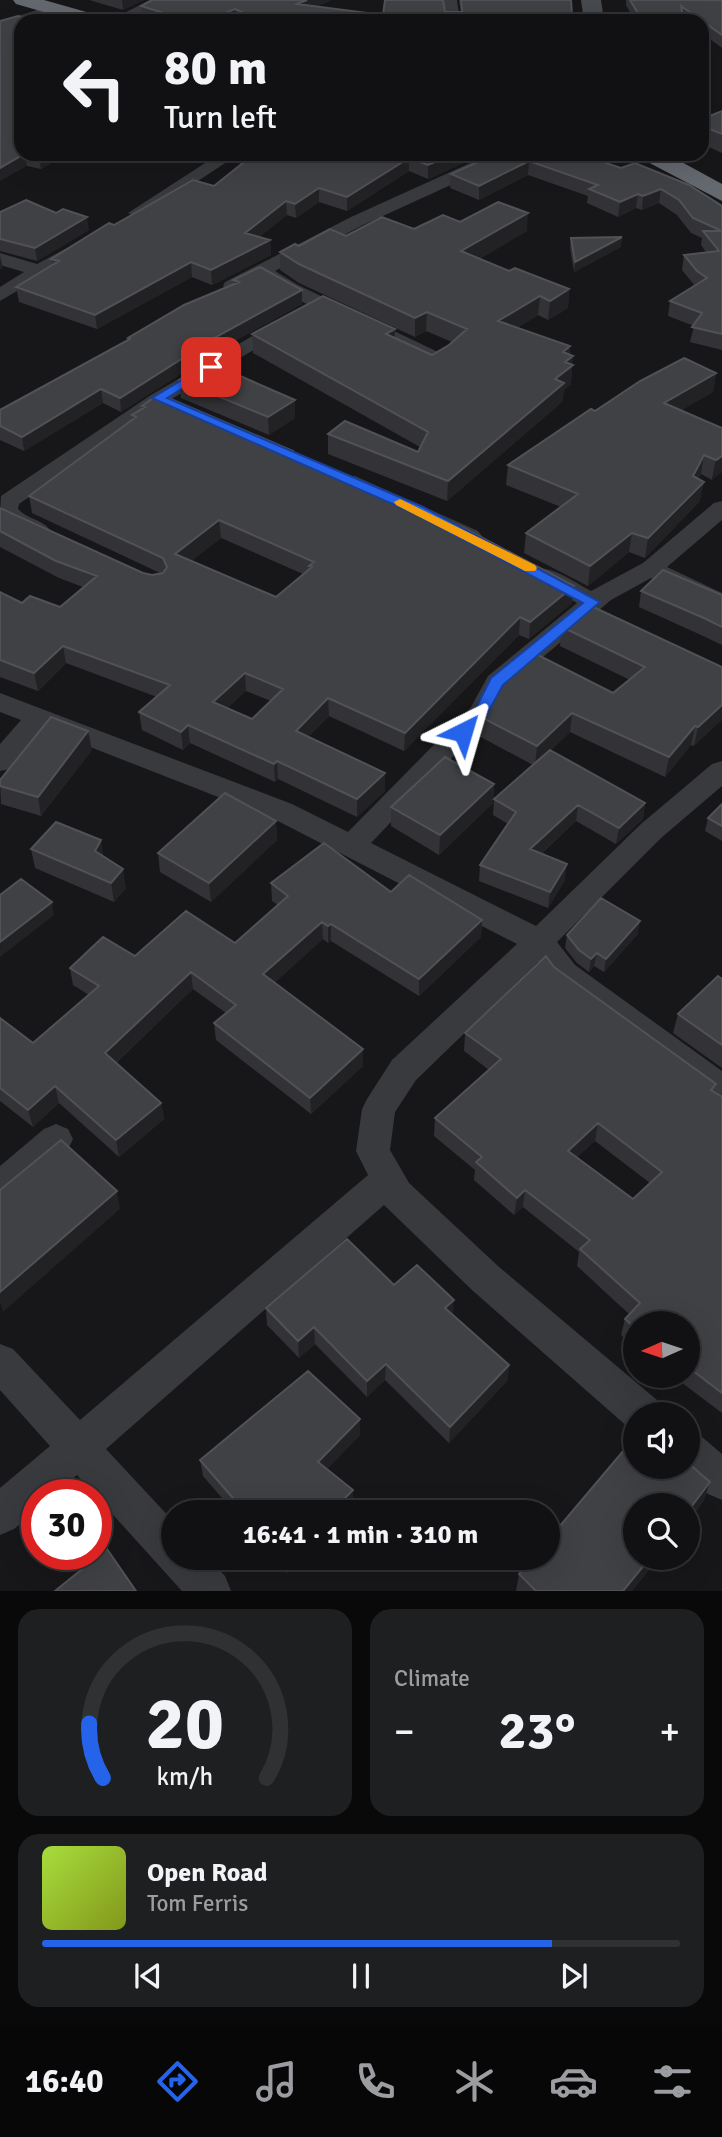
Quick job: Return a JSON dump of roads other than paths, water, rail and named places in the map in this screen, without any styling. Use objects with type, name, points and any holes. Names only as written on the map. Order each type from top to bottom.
[{"type":"highway","points":[[23,0],[72,14]]},
{"type":"highway","points":[[0,1],[44,14]]},
{"type":"highway","points":[[663,161],[722,194]]},
{"type":"street","points":[[130,14],[161,0]]},
{"type":"street","points":[[118,224],[220,161]]},
{"type":"street","points":[[218,292],[404,199],[488,161]]},
{"type":"street","points":[[0,295],[95,238]]},
{"type":"street","points":[[0,259],[39,271]]},
{"type":"street","points":[[263,270],[291,289],[439,359]]},
{"type":"street","points":[[60,540],[13,518],[6,510],[9,501],[158,398],[281,325],[323,304]]},
{"type":"street","points":[[158,398],[183,409]]},
{"type":"street","points":[[331,473],[418,510],[487,545]]},
{"type":"street","points":[[351,846],[481,712],[497,682],[593,602],[652,568],[722,508]]},
{"type":"street","points":[[523,564],[593,602]]},
{"type":"street","points":[[652,568],[722,603]]},
{"type":"street","points":[[0,702],[282,811],[539,941],[564,974],[722,1089]]},
{"type":"street","points":[[0,762],[38,718]]},
{"type":"street","points":[[629,1402],[485,1278],[397,1194],[373,1151],[379,1109],[404,1070],[652,831],[722,771]]},
{"type":"street","points":[[0,1187],[56,1139]]},
{"type":"street","points":[[0,1515],[389,1179]]},
{"type":"street","points":[[0,1362],[161,1538]]},
{"type":"street","points":[[700,1461],[722,1480]]},
{"type":"street","points":[[191,1570],[210,1591]]}]
